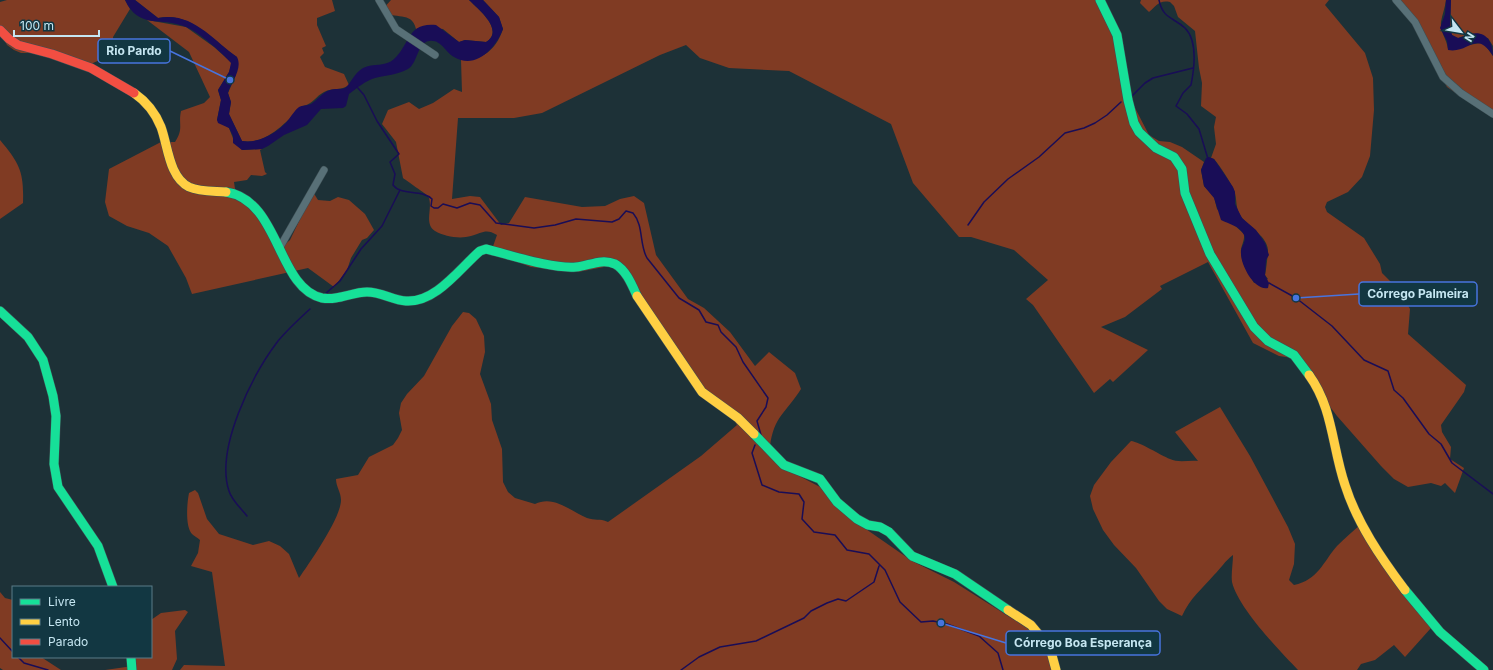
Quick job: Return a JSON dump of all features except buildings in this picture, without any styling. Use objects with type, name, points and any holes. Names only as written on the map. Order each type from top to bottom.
[{"type":"street","points":[[379,0],[393,25],[407,37],[435,54]]},
{"type":"street","points":[[1100,0],[1117,35],[1128,100],[1134,122],[1139,132],[1156,148],[1174,157],[1182,169],[1185,193],[1210,254],[1254,327],[1268,341],[1294,355],[1316,385],[1327,408],[1336,456],[1347,492],[1360,521],[1387,567],[1411,600],[1440,632],[1484,670]]},
{"type":"street","points":[[1396,0],[1415,22],[1443,77],[1461,93],[1493,114]]},
{"type":"street","points":[[0,30],[5,37],[16,45],[41,50],[94,69],[144,100],[158,122],[176,176],[192,189],[225,190],[238,193],[254,207],[280,247],[297,281],[311,293],[322,298],[333,298],[357,292],[369,292],[404,301],[419,299],[452,278],[475,254],[486,249],[559,266],[576,267],[605,261],[616,265],[627,276],[640,301],[702,392],[738,418],[784,465],[811,474],[820,479],[837,502],[857,519],[868,525],[880,527],[889,532],[912,556],[955,574],[1031,625],[1050,648],[1055,661],[1056,670]]},
{"type":"street","points":[[280,247],[324,170]]},
{"type":"street","points":[[0,310],[28,337],[43,360],[53,396],[56,416],[54,464],[58,487],[98,546],[113,586]]},
{"type":"street","points":[[131,658],[132,670]]},
{"type":"shaded area","points":[[7,0],[125,0],[130,9],[113,37],[113,44],[104,58],[93,63],[88,71],[34,53],[21,53],[7,45],[0,32],[0,2]]},
{"type":"shaded area","points":[[125,0],[135,0],[158,18],[170,17],[192,23],[201,28],[237,57],[239,66],[238,71],[228,93],[231,102],[229,114],[242,141],[255,141],[268,136],[285,124],[299,107],[311,104],[330,90],[345,88],[363,68],[391,61],[399,53],[414,31],[419,27],[436,25],[459,42],[465,40],[486,42],[491,37],[493,32],[491,26],[483,14],[469,0],[483,0],[499,17],[503,29],[490,50],[477,59],[470,61],[454,57],[437,42],[429,41],[422,45],[414,62],[408,69],[396,74],[371,79],[364,83],[349,94],[346,106],[343,108],[321,109],[307,125],[284,135],[268,146],[262,149],[242,150],[233,143],[233,136],[229,128],[218,123],[217,120],[221,100],[218,90],[229,72],[231,63],[210,43],[192,30],[176,24],[144,19],[131,9]]},
{"type":"shaded area","points":[[135,0],[332,0],[335,11],[317,18],[317,25],[326,46],[322,48],[324,53],[320,57],[325,67],[344,74],[349,85],[321,94],[309,104],[303,106],[276,131],[268,136],[251,141],[242,141],[229,114],[231,102],[228,93],[236,75],[237,57],[191,23],[170,17],[158,18]]},
{"type":"shaded area","points":[[391,0],[469,0],[488,20],[493,32],[491,37],[486,42],[465,40],[459,42],[443,29],[421,27],[416,29],[411,20],[392,15],[382,10]]},
{"type":"shaded area","points":[[483,0],[1096,0],[1106,15],[1134,106],[1149,135],[1159,141],[1170,142],[1182,147],[1204,162],[1201,170],[1204,186],[1214,197],[1217,209],[1244,234],[1241,251],[1242,257],[1244,265],[1254,283],[1268,279],[1265,275],[1268,252],[1267,245],[1262,237],[1243,219],[1238,212],[1233,187],[1214,159],[1211,158],[1216,144],[1214,127],[1216,117],[1201,106],[1202,83],[1195,31],[1178,17],[1174,6],[1170,2],[1160,3],[1149,12],[1140,3],[1141,0],[1329,0],[1325,5],[1365,53],[1373,78],[1374,110],[1370,156],[1362,177],[1348,192],[1327,202],[1325,207],[1327,212],[1364,238],[1380,264],[1382,273],[1400,291],[1410,309],[1408,334],[1466,385],[1464,392],[1441,425],[1442,432],[1451,447],[1450,459],[1464,468],[1455,493],[1445,483],[1441,486],[1431,483],[1408,487],[1394,479],[1337,416],[1293,358],[1279,356],[1253,343],[1208,262],[1160,286],[1162,289],[1125,317],[1101,327],[1148,350],[1113,382],[1110,379],[1094,393],[1033,305],[1026,299],[1048,280],[1014,250],[971,237],[959,237],[913,183],[891,124],[789,71],[729,68],[700,58],[686,45],[660,55],[542,113],[514,118],[458,118],[452,199],[470,196],[480,197],[501,225],[509,223],[525,197],[582,207],[605,206],[620,199],[634,196],[644,203],[656,255],[688,299],[704,308],[730,332],[755,366],[769,352],[795,373],[801,389],[781,415],[774,428],[770,446],[786,469],[820,487],[850,518],[912,561],[954,582],[1027,628],[1049,651],[1057,670],[180,670],[184,665],[225,666],[212,572],[191,566],[198,553],[200,540],[192,534],[188,526],[187,508],[189,493],[195,490],[198,493],[207,519],[219,534],[253,545],[269,541],[280,546],[289,554],[299,578],[324,540],[340,508],[341,497],[336,479],[358,475],[369,457],[393,445],[402,430],[399,413],[401,403],[407,394],[424,376],[452,326],[463,312],[469,313],[476,319],[484,336],[485,352],[480,374],[491,404],[492,420],[502,449],[503,482],[508,492],[515,498],[535,504],[549,501],[562,505],[587,518],[608,522],[701,456],[737,425],[734,420],[709,400],[623,272],[609,266],[578,272],[531,267],[491,252],[497,235],[493,233],[487,231],[467,237],[458,237],[443,235],[432,228],[429,219],[430,200],[428,196],[403,178],[396,142],[382,124],[388,110],[409,102],[419,109],[433,103],[454,89],[462,92],[461,60],[476,58],[488,52],[497,43],[503,29],[499,17]]},
{"type":"shaded area","points":[[1392,0],[1446,0],[1441,19],[1441,26],[1448,49],[1480,43],[1485,45],[1493,56],[1493,118],[1447,87],[1415,26]]},
{"type":"shaded area","points":[[1446,0],[1451,0],[1450,29],[1452,35],[1461,38],[1468,34],[1476,33],[1488,38],[1492,46],[1493,56],[1487,48],[1482,44],[1477,43],[1462,49],[1448,50],[1447,41],[1440,28],[1445,14]]},
{"type":"shaded area","points":[[1451,0],[1493,0],[1493,46],[1488,38],[1466,35],[1458,38],[1452,35],[1450,29]]},
{"type":"shaded area","points":[[147,20],[186,27],[214,47],[232,63],[229,72],[218,90],[221,100],[217,120],[229,128],[234,141],[242,150],[262,149],[260,150],[265,172],[267,174],[262,176],[251,175],[247,180],[234,182],[235,189],[282,247],[290,240],[313,192],[318,200],[330,201],[338,197],[349,200],[365,214],[374,230],[367,238],[362,240],[351,258],[347,270],[334,287],[308,268],[192,294],[186,278],[168,246],[149,233],[127,226],[109,216],[105,202],[109,169],[161,142],[175,142],[180,130],[181,111],[204,103],[210,97],[189,52]]},
{"type":"shaded area","points":[[0,140],[16,162],[19,169],[23,183],[23,203],[0,219]]},
{"type":"shaded area","points":[[1209,157],[1214,159],[1233,187],[1235,192],[1235,204],[1242,218],[1256,230],[1265,243],[1269,255],[1266,260],[1265,275],[1269,283],[1268,288],[1263,288],[1258,285],[1249,276],[1241,257],[1241,250],[1245,239],[1244,235],[1237,227],[1221,220],[1214,198],[1204,186],[1201,170],[1206,158]]},
{"type":"shaded area","points":[[1220,407],[1250,456],[1288,527],[1295,544],[1294,564],[1289,580],[1294,585],[1309,579],[1319,570],[1337,546],[1360,525],[1431,628],[1405,657],[1394,645],[1375,660],[1361,664],[1357,670],[1298,670],[1260,629],[1242,604],[1232,582],[1233,555],[1192,599],[1182,616],[1167,609],[1159,601],[1136,568],[1114,545],[1103,530],[1093,509],[1090,496],[1094,485],[1111,462],[1131,441],[1173,460],[1198,461],[1175,432]]},
{"type":"shaded area","points":[[0,592],[5,598],[12,600],[12,658],[43,658],[61,670],[3,670],[0,668]]},
{"type":"shaded area","points":[[185,610],[188,612],[175,631],[177,659],[172,670],[105,670],[133,666],[135,658],[152,658],[152,619],[161,613]]},
{"type":"waterway","points":[[1159,0],[1163,11],[1169,17],[1181,24],[1192,40],[1194,56],[1191,85],[1183,93],[1176,106],[1187,114],[1199,129],[1208,159]]},
{"type":"waterway","points":[[1132,96],[1145,83],[1153,78],[1193,68]]},
{"type":"waterway","points":[[357,87],[364,95],[377,121],[399,154],[390,162],[395,174],[393,185],[406,192],[428,196],[432,199],[431,206],[434,208],[438,208],[443,204],[457,208],[470,203],[480,205],[496,223],[534,228],[555,225],[576,219],[612,222],[619,219],[626,211],[633,213],[639,224],[643,247],[647,258],[679,298],[699,310],[706,322],[718,325],[721,332],[736,347],[743,362],[768,398],[766,407],[757,421],[761,435]]},
{"type":"waterway","points":[[968,225],[984,202],[1008,179],[1039,157],[1065,133],[1084,128],[1095,123],[1107,115],[1121,102]]},
{"type":"waterway","points":[[325,294],[340,281],[361,249],[382,226],[400,190]]},
{"type":"waterway","points":[[1269,283],[1296,298],[1332,326],[1364,360],[1388,371],[1394,390],[1403,398],[1429,434],[1441,444],[1452,463],[1493,494]]},
{"type":"waterway","points":[[247,516],[234,501],[229,491],[226,474],[227,455],[231,434],[247,392],[268,355],[278,341],[310,309]]},
{"type":"waterway","points":[[755,445],[752,453],[762,485],[779,492],[799,494],[804,502],[802,519],[814,532],[835,535],[847,550],[869,554],[885,570],[900,602],[921,622],[933,621],[947,624],[979,636],[998,653],[1003,670]]},
{"type":"waterway","points":[[681,670],[699,657],[720,647],[756,641],[804,618],[811,611],[827,603],[838,599],[846,601],[874,582],[879,566]]},
{"type":"waterway","points":[[0,638],[12,651]]},
{"type":"waterway","points":[[19,658],[24,663],[48,670]]},
{"type":"traffic: fast","points":[[1100,0],[1117,35],[1128,100],[1134,123],[1139,132],[1156,148],[1174,157],[1182,169],[1185,193],[1210,254],[1254,327],[1268,341],[1294,355],[1309,375]]},
{"type":"traffic: fast","points":[[226,192],[244,198],[257,211],[268,226],[286,262],[296,278],[307,291],[322,298],[328,299],[367,292],[377,293],[406,301],[417,300],[437,291],[480,251],[486,249],[555,266],[576,267],[600,262],[610,262],[622,270],[637,296]]},
{"type":"traffic: fast","points":[[0,311],[28,337],[43,360],[53,396],[56,416],[54,464],[58,487],[98,546],[113,586]]},
{"type":"traffic: fast","points":[[754,434],[784,465],[820,479],[837,502],[857,519],[868,525],[880,527],[889,532],[912,556],[955,574],[1008,610]]},
{"type":"traffic: fast","points":[[1405,590],[1440,632],[1484,670]]},
{"type":"traffic: fast","points":[[131,658],[132,670]]},
{"type":"traffic: slow","points":[[134,93],[147,104],[156,117],[161,127],[173,169],[182,182],[189,187],[198,190],[226,192]]},
{"type":"traffic: slow","points":[[637,296],[702,392],[738,418],[754,434]]},
{"type":"traffic: slow","points":[[1309,375],[1317,388],[1328,414],[1341,471],[1356,513],[1370,540],[1405,590]]},
{"type":"traffic: slow","points":[[1008,610],[1031,625],[1050,648],[1056,670]]},
{"type":"traffic: jam","points":[[0,30],[18,45],[52,54],[91,68],[134,93]]},
{"type":"place","name":"Rio Pardo","points":[[230,80]]},
{"type":"place","name":"Córrego Palmeira","points":[[1296,298]]},
{"type":"place","name":"Córrego Boa Esperança","points":[[941,623]]}]
